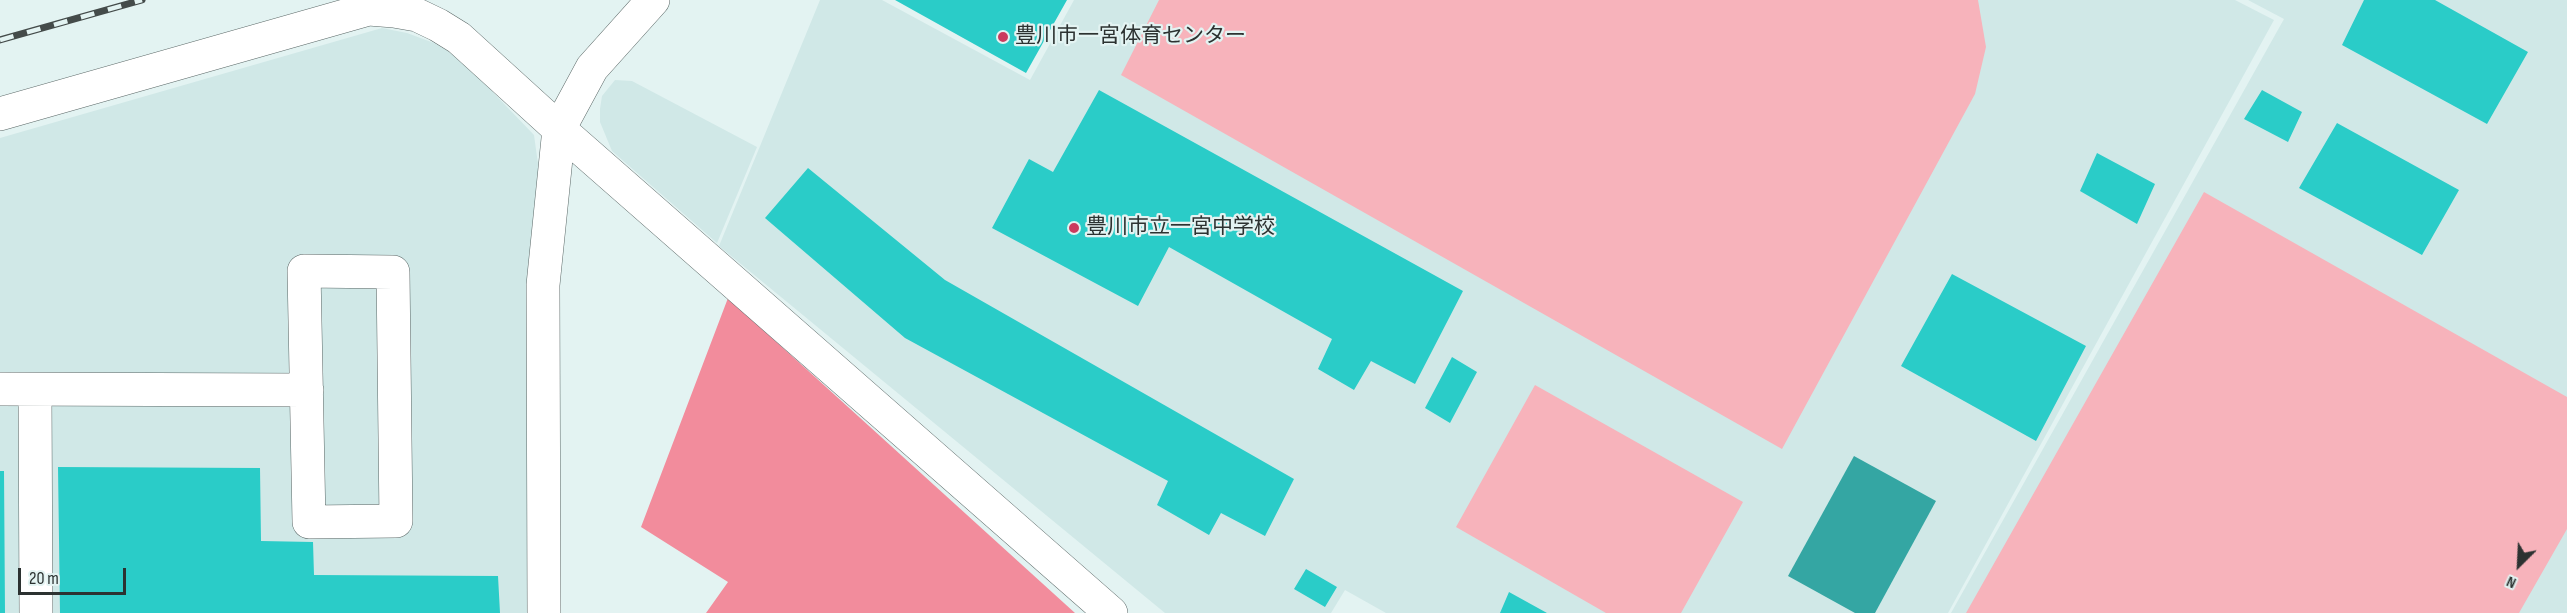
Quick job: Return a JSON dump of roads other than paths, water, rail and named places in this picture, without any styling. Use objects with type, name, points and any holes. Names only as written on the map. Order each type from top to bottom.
[{"type":"street","points":[[544,613],[543,285],[559,129],[592,68],[653,0]]},
{"type":"street","points":[[0,114],[369,9],[394,10],[417,15],[459,38],[559,129],[1111,613]]},
{"type":"street","points":[[304,271],[393,272],[396,521],[309,522],[307,390],[304,271]]},
{"type":"street","points":[[0,390],[307,390]]},
{"type":"street","points":[[35,390],[36,613]]},
{"type":"water","points":[[1854,456],[1936,501],[1875,613],[1855,613],[1788,576]]},
{"type":"railway","points":[[0,40],[142,0]]},
{"type":"place","name":"豊川市一宮体育センター","points":[[1003,37]]},
{"type":"place","name":"豊川市立一宮中学校","points":[[1074,228]]}]
